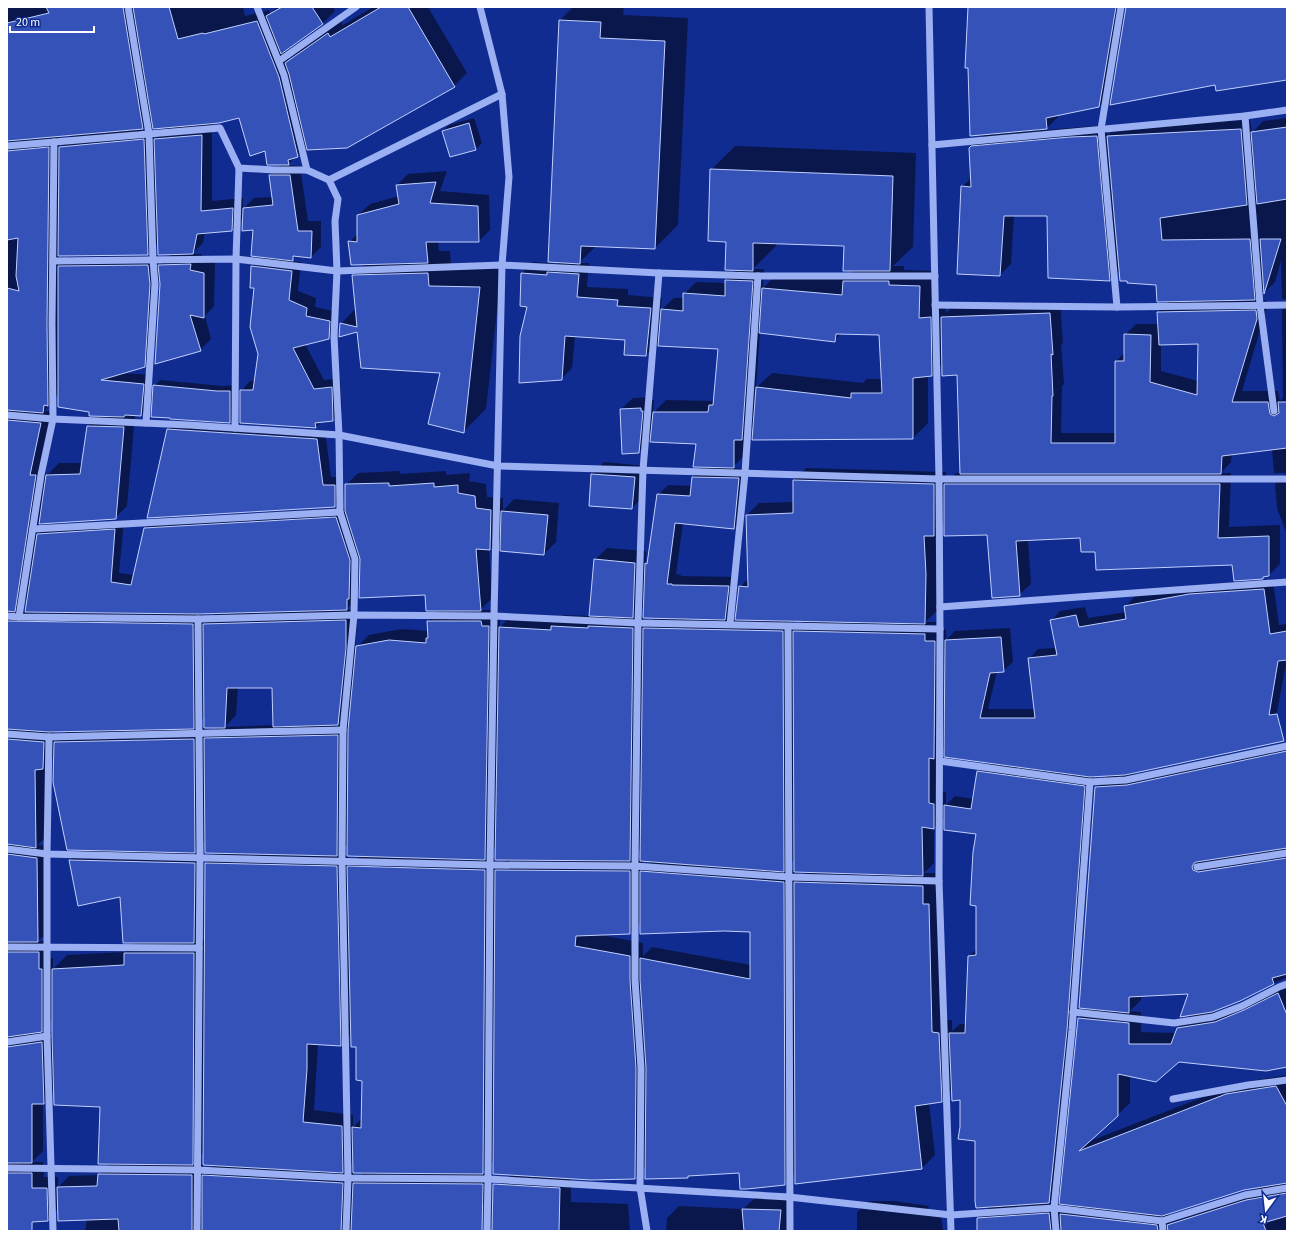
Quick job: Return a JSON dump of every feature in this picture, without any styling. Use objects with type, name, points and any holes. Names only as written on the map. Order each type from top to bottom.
[{"type":"street","points":[[128,7],[149,134],[155,284],[146,423]]},
{"type":"street","points":[[257,7],[284,75],[307,170]]},
{"type":"street","points":[[278,61],[356,7]]},
{"type":"street","points":[[480,7],[502,94],[509,177],[502,265],[494,616],[490,865],[488,1178],[486,1231]]},
{"type":"street","points":[[929,7],[939,479],[939,880],[951,1231]]},
{"type":"street","points":[[1117,307],[1101,129],[1121,7]]},
{"type":"street","points":[[329,180],[502,94]]},
{"type":"street","points":[[932,145],[1245,116],[1287,110]]},
{"type":"street","points":[[1245,116],[1260,305],[1274,411]]},
{"type":"street","points":[[7,146],[220,128],[239,168],[236,259],[235,428]]},
{"type":"street","points":[[19,617],[41,475],[53,419],[52,323],[54,142]]},
{"type":"street","points":[[239,168],[307,170],[329,180],[338,199],[335,222],[337,271],[334,336],[339,435],[340,512],[355,559],[354,615],[343,730],[342,861],[348,1178],[346,1231]]},
{"type":"street","points":[[53,261],[236,259],[337,271],[502,265],[659,273],[758,276],[935,276]]},
{"type":"street","points":[[647,1231],[640,1187],[641,1068],[635,980],[638,623],[643,470],[659,273]]},
{"type":"street","points":[[730,624],[745,473],[758,276]]},
{"type":"street","points":[[935,305],[1117,307],[1287,305]]},
{"type":"street","points":[[7,415],[53,419],[146,423],[339,435],[498,466],[939,479],[1287,479]]},
{"type":"street","points":[[33,528],[340,512]]},
{"type":"street","points":[[940,607],[1287,582]]},
{"type":"street","points":[[7,616],[198,618],[354,615],[494,616],[638,623],[940,630]]},
{"type":"street","points":[[197,1231],[200,857],[198,618]]},
{"type":"street","points":[[788,627],[790,1231]]},
{"type":"street","points":[[7,734],[48,737],[343,730]]},
{"type":"street","points":[[48,737],[47,1036],[53,1231]]},
{"type":"street","points":[[940,761],[1090,782],[1126,780],[1287,746]]},
{"type":"street","points":[[1056,1231],[1054,1208],[1073,1012],[1090,782]]},
{"type":"street","points":[[7,849],[47,854],[490,865],[635,866],[789,877],[939,880]]},
{"type":"street","points":[[1197,867],[1287,853]]},
{"type":"street","points":[[7,947],[199,948]]},
{"type":"street","points":[[1073,1012],[1174,1023],[1213,1016],[1242,1006],[1279,986],[1287,984]]},
{"type":"street","points":[[7,1042],[47,1036]]},
{"type":"street","points":[[1173,1099],[1248,1085],[1287,1080]]},
{"type":"street","points":[[7,1168],[198,1170],[348,1178],[488,1178],[789,1197],[951,1215],[1054,1208],[1162,1221],[1245,1195],[1287,1188]]},
{"type":"street","points":[[1162,1221],[1163,1231]]},
{"type":"building","points":[[46,7],[123,7],[143,129],[7,141],[7,23],[49,13]]},
{"type":"building","points":[[133,7],[169,7],[178,39],[257,21],[279,77],[298,157],[288,160],[289,165],[267,165],[265,151],[250,156],[239,118],[219,123],[153,129]]},
{"type":"building","points":[[282,7],[312,7],[323,24],[281,54],[266,16]]},
{"type":"building","points":[[381,7],[408,7],[455,87],[347,148],[307,150],[285,63],[328,33],[330,37]]},
{"type":"building","points":[[968,7],[1116,7],[1099,107],[1046,118],[1047,129],[970,136],[968,68],[965,68]]},
{"type":"building","points":[[1126,7],[1287,7],[1287,80],[1216,91],[1215,85],[1110,105]]},
{"type":"building","points":[[559,20],[601,22],[600,38],[665,41],[655,249],[581,246],[580,264],[548,262]]},
{"type":"building","points":[[469,123],[476,150],[450,157],[442,131]]},
{"type":"building","points":[[1287,127],[1287,199],[1257,204],[1251,132]]},
{"type":"building","points":[[1241,129],[1247,205],[1160,218],[1162,240],[1250,239],[1255,300],[1157,302],[1156,285],[1127,283],[1127,281],[1120,281],[1107,136]]},
{"type":"building","points":[[202,135],[201,211],[233,208],[232,231],[197,234],[193,254],[158,255],[154,139]]},
{"type":"building","points":[[1097,136],[1110,281],[1048,278],[1047,216],[1004,216],[1000,276],[957,274],[961,186],[971,187],[969,148],[971,146]]},
{"type":"building","points":[[144,139],[148,255],[58,256],[59,147]]},
{"type":"building","points":[[49,147],[47,323],[48,406],[44,405],[43,413],[7,410],[7,288],[19,291],[16,276],[18,238],[7,240],[7,151]]},
{"type":"building","points":[[710,169],[893,176],[890,271],[843,271],[844,246],[753,243],[753,271],[725,270],[726,242],[708,241]]},
{"type":"building","points":[[269,175],[290,175],[298,231],[312,231],[311,258],[293,256],[293,261],[251,256],[253,230],[242,231],[243,208],[273,205]]},
{"type":"building","points":[[436,182],[430,203],[478,206],[479,242],[426,242],[428,263],[351,265],[348,241],[357,242],[357,215],[399,204],[396,185]]},
{"type":"building","points":[[1260,239],[1281,239],[1264,294]]},
{"type":"building","points":[[191,264],[190,270],[204,273],[204,318],[190,315],[201,351],[155,364],[160,284],[158,265]]},
{"type":"building","points":[[148,265],[150,284],[145,367],[101,380],[144,384],[141,416],[89,416],[89,412],[58,407],[58,266]]},
{"type":"building","points":[[251,266],[292,271],[289,300],[307,308],[306,316],[330,321],[329,339],[293,348],[314,389],[332,387],[333,421],[315,423],[316,428],[240,423],[240,390],[253,390],[258,354],[250,327],[254,288],[250,288]]},
{"type":"building","points":[[547,272],[579,274],[577,297],[618,300],[617,306],[651,308],[646,356],[624,355],[625,340],[565,336],[562,380],[519,383],[520,336],[527,307],[520,306],[521,273],[547,275]]},
{"type":"building","points":[[428,273],[429,286],[480,287],[464,433],[428,424],[440,373],[361,368],[357,332],[339,337],[340,323],[357,327],[352,275]]},
{"type":"building","points":[[725,280],[753,281],[742,440],[734,440],[734,468],[693,467],[696,444],[650,442],[653,412],[708,412],[709,405],[713,405],[718,349],[658,346],[661,309],[683,311],[683,293],[725,296]]},
{"type":"building","points":[[843,281],[889,281],[889,285],[920,286],[919,318],[931,317],[932,376],[913,378],[913,439],[752,440],[756,387],[851,398],[851,393],[882,393],[879,335],[836,334],[835,342],[759,333],[762,288],[842,295]]},
{"type":"building","points":[[1256,310],[1257,319],[1232,402],[1268,402],[1270,414],[1274,416],[1279,413],[1278,402],[1287,402],[1287,448],[1222,456],[1221,474],[960,474],[957,375],[942,376],[941,317],[1050,313],[1053,355],[1051,354],[1053,396],[1051,443],[1115,443],[1115,361],[1124,361],[1124,334],[1151,335],[1150,382],[1197,395],[1198,344],[1159,345],[1157,312]]},
{"type":"building","points":[[153,385],[230,391],[230,423],[151,417]]},
{"type":"building","points":[[641,408],[641,411],[643,411],[639,453],[622,454],[620,409]]},
{"type":"building","points":[[7,420],[41,423],[30,475],[36,475],[15,612],[7,611]]},
{"type":"building","points":[[87,426],[124,427],[116,519],[39,524],[46,475],[80,474]]},
{"type":"building","points":[[167,429],[317,439],[323,485],[335,485],[335,507],[147,518]]},
{"type":"building","points":[[591,474],[635,477],[632,509],[589,506]]},
{"type":"building","points":[[692,477],[739,478],[734,529],[675,523],[667,584],[729,586],[725,620],[643,618],[645,563],[647,564],[657,494],[690,496]]},
{"type":"building","points":[[793,480],[934,484],[934,536],[924,536],[926,574],[925,624],[735,620],[739,586],[748,587],[746,515],[793,513]]},
{"type":"building","points":[[389,483],[389,486],[434,483],[434,487],[458,485],[458,493],[475,496],[476,508],[491,510],[490,550],[476,549],[481,611],[426,611],[425,595],[359,598],[360,559],[345,511],[345,484]]},
{"type":"building","points":[[944,484],[1220,484],[1218,538],[1269,536],[1269,576],[1263,577],[1263,579],[1234,581],[1232,565],[1096,570],[1095,552],[1081,552],[1080,538],[1016,541],[1020,596],[992,598],[987,535],[944,536]]},
{"type":"building","points":[[501,511],[548,515],[544,555],[500,551]]},
{"type":"building","points":[[336,517],[350,560],[349,599],[347,599],[347,610],[198,614],[25,612],[37,534],[115,529],[111,582],[131,585],[144,528]]},
{"type":"building","points":[[594,559],[635,563],[633,618],[589,616]]},
{"type":"building","points":[[1264,589],[1270,634],[1287,631],[1287,660],[1278,661],[1269,715],[1277,714],[1284,741],[1125,775],[1090,777],[944,757],[945,640],[1001,637],[1004,672],[990,673],[980,718],[1035,718],[1028,658],[1057,655],[1050,620],[1076,615],[1079,627],[1126,619],[1124,606],[1189,594]]},
{"type":"building","points":[[346,620],[346,648],[338,725],[273,727],[272,688],[227,688],[225,728],[204,728],[203,624]]},
{"type":"building","points":[[7,621],[193,624],[194,729],[49,732],[7,729]]},
{"type":"building","points":[[427,621],[481,621],[482,626],[489,626],[485,860],[347,856],[348,730],[356,646],[389,640],[426,643],[426,638],[428,638]]},
{"type":"building","points":[[551,626],[633,628],[630,861],[495,860],[499,627],[551,630]]},
{"type":"building","points":[[643,628],[783,631],[784,872],[640,861]]},
{"type":"building","points":[[793,631],[925,634],[925,641],[935,641],[934,759],[929,758],[929,803],[934,804],[934,829],[922,827],[923,876],[794,872]]},
{"type":"building","points":[[338,735],[337,856],[205,853],[204,738]]},
{"type":"building","points":[[7,739],[44,742],[43,769],[35,770],[36,848],[7,844]]},
{"type":"building","points":[[194,739],[195,853],[67,850],[53,782],[54,742]]},
{"type":"building","points":[[1287,751],[1287,848],[1196,862],[1192,867],[1193,870],[1198,872],[1287,858],[1287,974],[1272,978],[1274,984],[1240,1001],[1212,1012],[1180,1017],[1188,994],[1129,997],[1129,1013],[1079,1008],[1095,787],[1127,785]]},
{"type":"building","points":[[977,771],[1085,786],[1067,1030],[1049,1203],[976,1208],[975,1141],[958,1139],[960,1127],[960,1100],[952,1101],[949,1033],[965,1033],[968,956],[976,955],[976,906],[970,905],[973,852],[976,834],[944,830],[944,805],[971,809]]},
{"type":"building","points":[[7,854],[37,858],[38,942],[7,942]]},
{"type":"building","points":[[69,860],[195,863],[194,943],[123,943],[120,897],[78,906]]},
{"type":"building","points":[[205,863],[337,866],[341,1046],[307,1044],[307,1069],[303,1122],[342,1126],[343,1173],[203,1165]]},
{"type":"building","points":[[347,866],[485,870],[483,1174],[353,1173],[352,1127],[361,1128],[362,1081],[356,1080],[356,1047],[351,1047]]},
{"type":"building","points":[[495,870],[630,871],[630,934],[576,936],[575,946],[630,956],[630,980],[636,1068],[635,1179],[591,1180],[493,1174]]},
{"type":"building","points":[[640,871],[784,882],[785,1185],[740,1189],[739,1173],[688,1176],[688,1178],[645,1179],[646,1068],[640,958],[750,979],[750,932],[724,931],[640,934]]},
{"type":"building","points":[[794,882],[923,886],[923,904],[929,904],[932,1032],[939,1033],[942,1102],[915,1106],[922,1169],[795,1184]]},
{"type":"building","points":[[7,952],[39,952],[39,969],[42,969],[42,1032],[7,1037]]},
{"type":"building","points":[[124,953],[194,953],[193,1165],[98,1164],[100,1107],[54,1105],[52,969],[124,965]]},
{"type":"building","points":[[1278,993],[1287,1015],[1287,1067],[1266,1071],[1179,1062],[1156,1082],[1118,1074],[1118,1116],[1079,1151],[1226,1094],[1276,1086],[1287,1106],[1287,1183],[1244,1190],[1162,1216],[1059,1204],[1078,1018],[1129,1023],[1129,1044],[1171,1044],[1177,1028],[1215,1022],[1244,1010]]},
{"type":"building","points":[[42,1042],[44,1104],[32,1104],[32,1163],[7,1163],[7,1047]]},
{"type":"building","points":[[7,1173],[32,1173],[32,1188],[47,1188],[48,1221],[32,1222],[32,1231],[7,1231]]},
{"type":"building","points":[[98,1174],[192,1175],[192,1231],[119,1231],[118,1219],[58,1221],[57,1187],[97,1186]]},
{"type":"building","points":[[202,1175],[343,1183],[341,1231],[202,1231]]},
{"type":"building","points":[[353,1183],[483,1184],[482,1231],[351,1231]]},
{"type":"building","points":[[493,1184],[560,1188],[559,1231],[492,1231]]},
{"type":"building","points":[[1287,1193],[1287,1216],[1263,1223],[1266,1231],[1168,1231],[1167,1225],[1246,1200]]},
{"type":"building","points":[[742,1209],[781,1210],[779,1231],[744,1231]]},
{"type":"building","points":[[1049,1213],[1051,1231],[977,1231],[977,1218]]},
{"type":"building","points":[[1060,1214],[1157,1225],[1158,1231],[1061,1231]]}]
